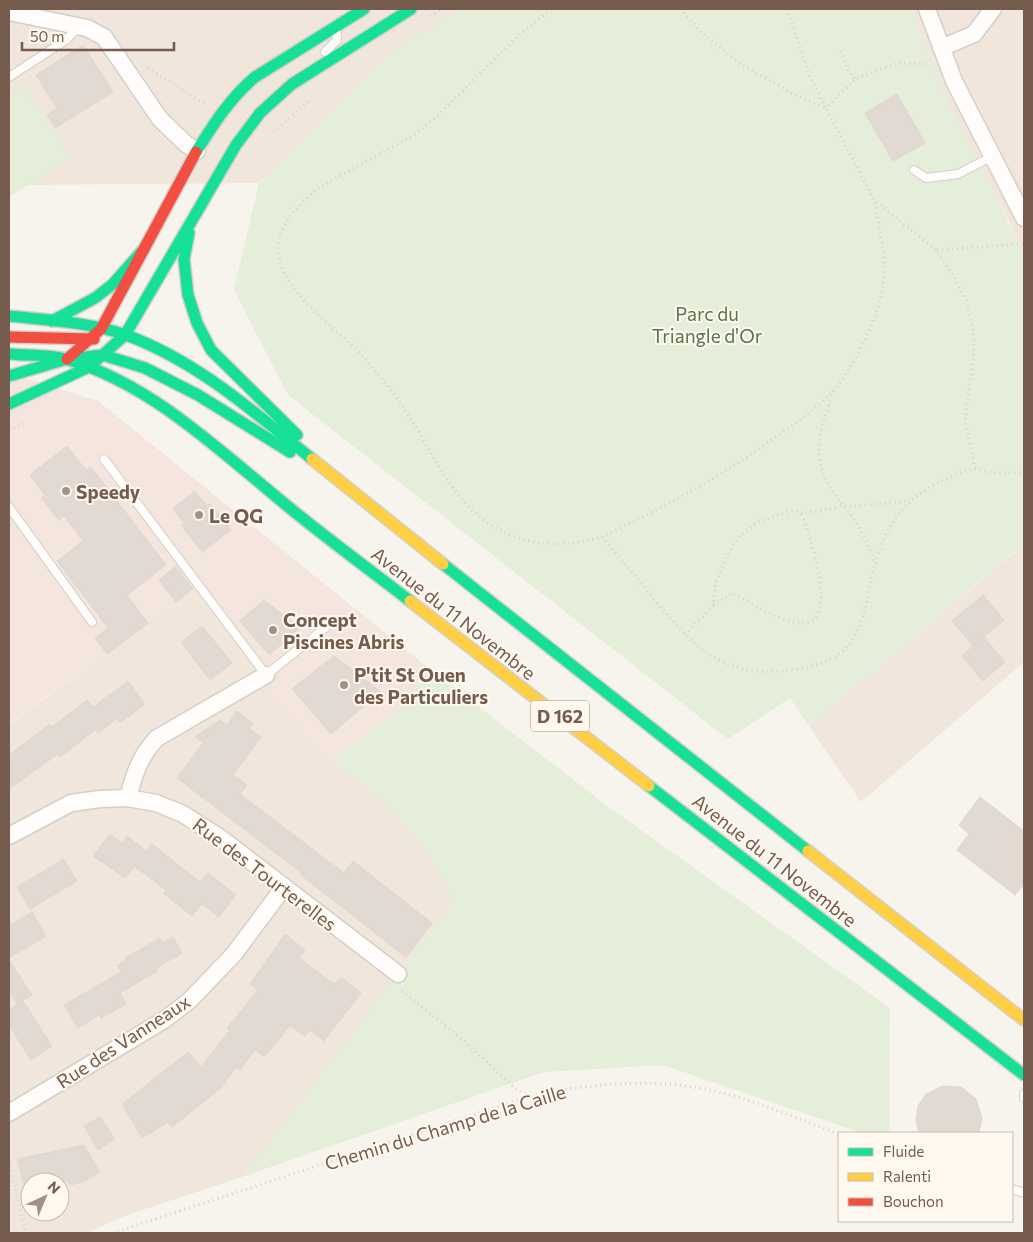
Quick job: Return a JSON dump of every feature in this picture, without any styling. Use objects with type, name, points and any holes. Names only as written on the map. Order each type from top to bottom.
[{"type":"main road","points":[[67,359],[100,328],[197,151],[220,115],[240,90],[255,77],[364,9]]},
{"type":"main road","points":[[9,404],[89,367],[125,335],[164,265],[191,225],[236,145],[260,113],[292,84],[410,9]]},
{"type":"main road","points":[[191,225],[184,259],[188,295],[197,323],[211,350],[351,489]]},
{"type":"main road","points":[[52,321],[95,298],[113,284],[144,250]]},
{"type":"main road","name":"D 162","points":[[9,316],[52,321]]},
{"type":"main road","name":"Avenue du 11 Novembre","points":[[52,321],[100,328],[151,345],[188,364],[232,394],[386,519],[1024,1020]]},
{"type":"main road","points":[[9,337],[88,340],[125,335]]},
{"type":"main road","name":"D 162","points":[[9,354],[67,359]]},
{"type":"main road","points":[[9,376],[67,359],[103,355],[145,368],[198,395],[351,489]]},
{"type":"main road","name":"Avenue du 11 Novembre","points":[[67,359],[89,367],[131,388],[188,426],[301,517],[1024,1075]]},
{"type":"street","points":[[927,9],[948,65],[1024,218]]},
{"type":"street","points":[[941,48],[974,34],[993,9]]},
{"type":"street","points":[[9,12],[96,31],[109,42],[160,119],[186,144],[197,151]]},
{"type":"street","points":[[128,798],[134,773],[144,752],[157,738],[266,675]]},
{"type":"street","name":"Rue des Tourterelles","points":[[9,836],[71,803],[128,798],[156,803],[183,814],[222,839],[398,974]]},
{"type":"street","name":"Rue des Vanneaux","points":[[9,1113],[164,1020],[190,1001],[234,954],[284,887]]},
{"type":"lane","points":[[9,77],[66,40],[79,26]]},
{"type":"lane","points":[[319,56],[337,40],[336,26]]},
{"type":"lane","points":[[260,113],[262,102],[294,72]]},
{"type":"lane","points":[[914,170],[926,178],[958,174],[992,156]]},
{"type":"lane","points":[[104,459],[266,675],[325,628]]},
{"type":"lane","points":[[9,507],[92,622]]},
{"type":"path","points":[[551,9],[518,36],[436,117],[414,135],[318,188],[305,199],[291,214],[280,232],[278,249],[281,267],[289,286],[338,331],[387,386],[456,491],[475,513],[493,526],[532,542],[574,544],[602,537],[671,504],[736,466],[789,428],[833,391],[862,346],[878,308],[882,287],[882,236],[874,200],[808,75],[787,9]]},
{"type":"path","points":[[680,9],[703,34],[739,63],[797,96],[826,108]]},
{"type":"path","points":[[841,51],[847,69],[855,79]]},
{"type":"path","points":[[826,108],[855,79],[898,63],[948,65]]},
{"type":"path","points":[[145,66],[212,109]]},
{"type":"path","points":[[874,200],[936,250],[953,275],[967,302],[973,331],[974,354],[965,420],[975,468]]},
{"type":"path","points":[[936,250],[1024,244]]},
{"type":"path","points":[[833,391],[819,442],[820,461],[826,484],[867,541],[876,563]]},
{"type":"path","points":[[9,431],[25,422]]},
{"type":"path","points":[[602,537],[685,635],[708,656],[740,669],[784,671],[828,662],[844,650],[861,624],[885,535],[909,501],[942,480],[975,468],[994,473],[1024,473]]},
{"type":"path","points":[[713,606],[716,582],[727,556],[738,538],[749,527],[793,510],[802,514],[842,506],[909,501]]},
{"type":"path","points":[[685,635],[713,606],[732,592],[784,619],[797,623],[807,623],[816,617],[821,609],[821,596],[815,554],[802,514]]},
{"type":"path","points":[[398,974],[398,988],[462,1039],[517,1090],[530,1096]]},
{"type":"path","name":"Chemin du Champ de la Caille","points":[[113,1233],[530,1096],[595,1084],[654,1082],[705,1089],[756,1103],[838,1134]]},
{"type":"path","points":[[9,1161],[26,1233]]},
{"type":"shaded area","points":[[9,9],[462,9],[386,56],[259,183],[9,185]]},
{"type":"shaded area","points":[[912,9],[1024,9],[1024,258],[1008,219],[955,118],[932,68]]},
{"type":"shaded area","points":[[9,373],[98,401],[431,670],[398,709],[332,760],[314,746],[270,698],[269,687],[280,679],[204,582],[9,724]]},
{"type":"shaded area","points":[[1024,544],[1024,662],[861,802],[809,726]]},
{"type":"shaded area","points":[[204,582],[280,679],[314,746],[385,802],[432,859],[454,901],[242,1177],[127,1215],[87,1233],[9,1233],[9,725]]},
{"type":"green space","name":"Parc du Triangle d'Or","points":[[462,9],[912,9],[936,73],[1024,258],[1024,543],[809,726],[790,698],[728,739],[288,395],[234,290],[259,183],[386,56]]},
{"type":"green space","points":[[25,86],[71,158],[9,197],[9,96]]},
{"type":"green space","points":[[431,670],[606,805],[890,1008],[889,1132],[859,1132],[663,1065],[544,1072],[242,1177],[454,901],[432,859],[385,802],[332,760],[398,709]]},
{"type":"building","points":[[83,45],[113,92],[55,128],[47,115],[57,108],[36,75]]},
{"type":"building","points":[[897,94],[925,143],[893,161],[865,113]]},
{"type":"building","points":[[67,446],[86,470],[91,467],[166,565],[127,595],[148,623],[107,654],[95,638],[108,628],[57,561],[83,541],[64,516],[59,520],[41,498],[45,495],[30,475]]},
{"type":"building","name":"Le QG","points":[[195,491],[207,506],[210,503],[231,530],[202,552],[181,525],[184,523],[173,508]]},
{"type":"building","points":[[176,566],[193,589],[176,602],[159,580]]},
{"type":"building","points":[[983,595],[1004,620],[973,646],[952,621]]},
{"type":"building","points":[[264,600],[300,628],[269,655],[240,621]]},
{"type":"building","points":[[202,626],[232,663],[210,680],[181,642]]},
{"type":"building","points":[[984,637],[1005,662],[983,681],[962,656]]},
{"type":"building","points":[[334,656],[381,692],[331,734],[292,689]]},
{"type":"building","points":[[128,681],[145,704],[120,723],[117,718],[98,733],[95,730],[60,757],[58,754],[9,789],[9,755],[50,724],[52,727],[87,700],[93,707]]},
{"type":"building","points":[[237,711],[253,723],[249,728],[261,737],[233,775],[247,785],[240,794],[344,873],[353,861],[432,923],[406,957],[301,875],[302,873],[177,778],[203,743],[195,737],[220,720],[227,725]]},
{"type":"building","points":[[980,797],[1024,831],[1024,884],[1015,895],[957,850],[969,834],[959,825]]},
{"type":"building","points":[[110,834],[122,843],[127,836],[146,851],[152,844],[200,882],[208,873],[236,895],[219,917],[202,904],[192,916],[163,893],[166,890],[134,866],[125,878],[93,856]]},
{"type":"building","points":[[64,859],[77,881],[30,909],[17,887]]},
{"type":"building","points":[[32,912],[46,936],[9,958],[9,926]]},
{"type":"building","points":[[285,934],[305,950],[299,958],[335,984],[341,977],[361,993],[324,1041],[310,1030],[305,1036],[290,1026],[264,1057],[255,1050],[240,1070],[236,1067],[222,1087],[172,1127],[168,1122],[142,1138],[122,1104],[188,1052],[201,1067],[230,1030],[227,1028],[258,990],[250,984]]},
{"type":"building","points":[[173,937],[182,953],[156,968],[157,971],[120,993],[126,1004],[101,1018],[99,1015],[78,1028],[64,1005],[121,972],[117,965],[126,960],[125,958],[160,938],[163,943]]},
{"type":"building","points":[[9,960],[32,995],[17,1004],[9,991]]},
{"type":"building","points":[[23,1001],[52,1046],[31,1060],[9,1025],[9,1010]]},
{"type":"building","points":[[942,1086],[961,1087],[976,1099],[982,1118],[979,1132],[919,1132],[916,1119],[918,1106],[925,1095]]},
{"type":"building","points":[[100,1117],[115,1139],[98,1150],[84,1126]]},
{"type":"building","points":[[84,1145],[100,1172],[83,1182],[70,1185],[70,1172],[21,1172],[18,1159]]},
{"type":"traffic: fast","points":[[196,152],[230,103],[255,77],[364,9]]},
{"type":"traffic: fast","points":[[9,404],[89,367],[125,335],[236,145],[260,113],[292,84],[411,9]]},
{"type":"traffic: fast","points":[[189,233],[184,259],[188,295],[197,323],[211,350],[297,435]]},
{"type":"traffic: fast","points":[[52,321],[95,298],[113,284],[144,249]]},
{"type":"traffic: fast","points":[[9,316],[97,327],[126,335],[152,346],[201,373],[224,389],[312,459]]},
{"type":"traffic: fast","points":[[9,354],[47,356],[69,360],[99,371],[128,385],[156,402],[210,441],[300,517],[410,601]]},
{"type":"traffic: fast","points":[[9,376],[67,359],[103,355],[145,368],[198,395],[290,452]]},
{"type":"traffic: fast","points":[[443,564],[808,851]]},
{"type":"traffic: fast","points":[[649,786],[1024,1075]]},
{"type":"traffic: slow","points":[[312,459],[443,564]]},
{"type":"traffic: slow","points":[[410,601],[649,786]]},
{"type":"traffic: slow","points":[[808,851],[1024,1020]]},
{"type":"traffic: jam","points":[[67,359],[101,329],[196,152]]},
{"type":"traffic: jam","points":[[9,337],[94,339]]},
{"type":"place","name":"Speedy","points":[[66,491]]},
{"type":"place","name":"Le QG","points":[[199,515]]},
{"type":"place","name":"Concept Piscines Abris","points":[[273,630]]},
{"type":"place","name":"P'tit St Ouen des Particuliers","points":[[344,685]]}]
